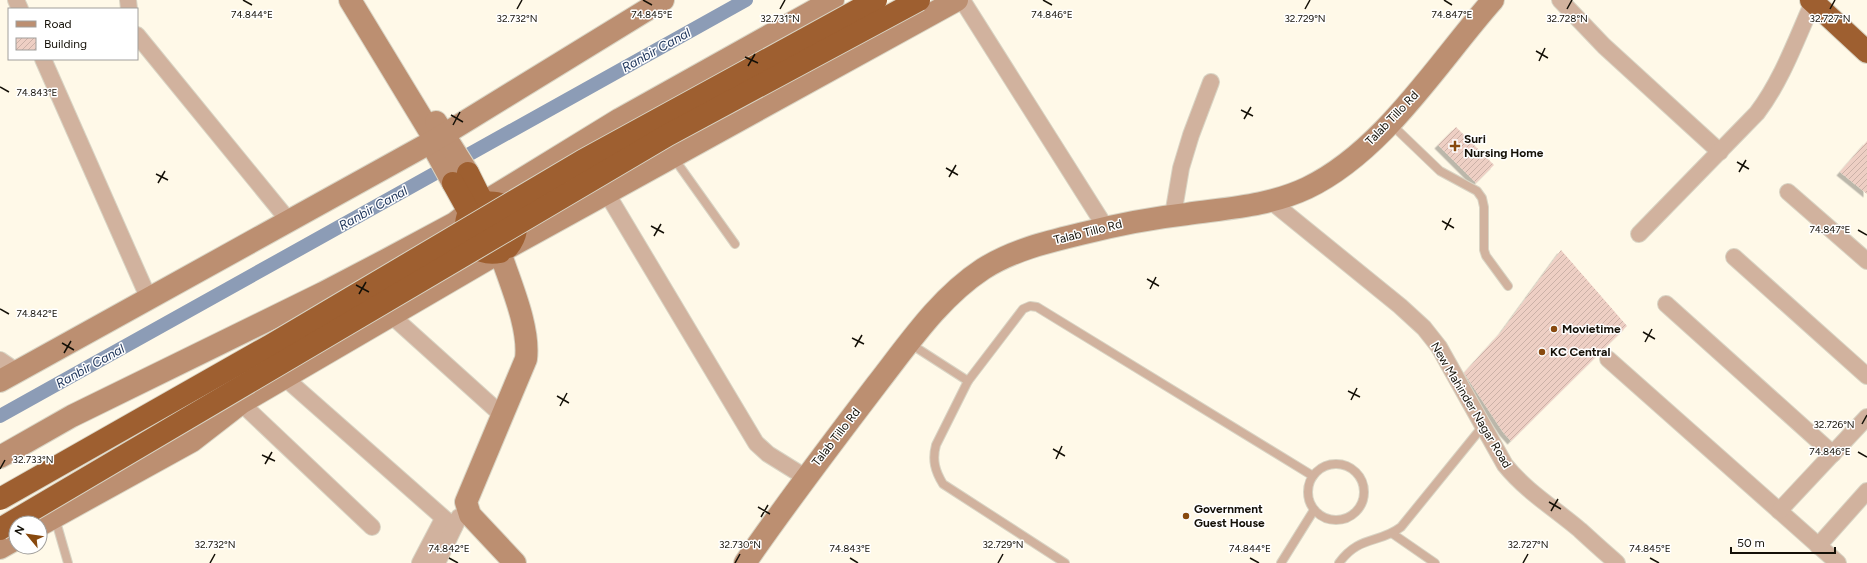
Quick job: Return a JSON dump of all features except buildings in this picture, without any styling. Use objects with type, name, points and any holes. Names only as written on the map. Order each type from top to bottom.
[{"type":"highway","points":[[0,499],[264,349],[582,161],[876,0]]},
{"type":"highway","points":[[0,529],[668,135],[919,0]]},
{"type":"highway","points":[[1812,1],[1867,52]]},
{"type":"highway","points":[[461,178],[476,208]]},
{"type":"highway","points":[[496,202],[510,210],[514,217],[516,233],[504,249],[492,253],[483,252],[475,248],[470,241],[466,233],[466,224],[476,208],[496,202]]},
{"type":"street","points":[[350,0],[440,141]]},
{"type":"street","points":[[362,0],[461,178]]},
{"type":"street","points":[[5,371],[149,299],[289,221],[440,141],[663,0]]},
{"type":"street","points":[[0,457],[72,416],[382,263],[454,223],[620,119],[833,0]]},
{"type":"street","points":[[48,520],[192,441],[241,403],[392,316],[504,249],[957,0]]},
{"type":"street","points":[[962,0],[1106,228]]},
{"type":"street","name":"Talab Tillo Rd","points":[[745,563],[806,477],[943,301],[983,269],[1017,251],[1106,228],[1140,220],[1272,202],[1308,188],[1338,169],[1401,112],[1474,22],[1494,0]]},
{"type":"street","points":[[1560,0],[1604,46],[1720,152]]},
{"type":"street","points":[[1639,234],[1758,113],[1770,96],[1812,1]]},
{"type":"street","points":[[138,36],[289,221]]},
{"type":"street","points":[[43,60],[149,299]]},
{"type":"street","points":[[1173,215],[1181,168],[1211,82]]},
{"type":"street","points":[[606,192],[756,443],[768,454],[806,477]]},
{"type":"street","points":[[1788,192],[1867,261]]},
{"type":"street","name":"New Mahinder Nagar Road","points":[[1272,202],[1400,306],[1424,328],[1439,347],[1505,465],[1519,482],[1580,530],[1617,563]]},
{"type":"street","points":[[420,563],[448,523],[466,502],[526,359],[527,347],[525,331],[504,249]]},
{"type":"street","points":[[1734,257],[1867,376]]},
{"type":"street","points":[[1666,304],[1833,454]]},
{"type":"street","points":[[392,316],[503,416]]},
{"type":"street","points":[[1608,359],[1838,563]]},
{"type":"street","points":[[285,378],[448,523]]},
{"type":"street","points":[[241,403],[372,527]]},
{"type":"street","points":[[1779,511],[1867,417]]},
{"type":"street","points":[[1818,546],[1867,491]]},
{"type":"street","points":[[466,502],[470,515],[515,563]]},
{"type":"street","points":[[437,563],[448,523]]},
{"type":"lane","points":[[1390,123],[1440,171],[1477,191],[1484,207],[1484,250],[1486,256],[1508,286]]},
{"type":"lane","points":[[673,157],[735,244]]},
{"type":"lane","points":[[1065,563],[943,484],[938,476],[934,455],[936,445],[968,381],[1024,309],[1030,306],[1037,307],[1313,476]]},
{"type":"lane","points":[[909,343],[968,381]]},
{"type":"lane","points":[[1339,563],[1355,546],[1393,534],[1408,520],[1484,426]]},
{"type":"lane","points":[[1338,464],[1348,467],[1356,472],[1364,489],[1364,499],[1360,508],[1345,519],[1328,519],[1314,510],[1308,494],[1309,485],[1313,476],[1329,465],[1338,464]]},
{"type":"lane","points":[[1281,563],[1314,510]]},
{"type":"lane","points":[[48,523],[68,563]]},
{"type":"lane","points":[[1393,534],[1435,563]]},
{"type":"waterway","name":"Ranbir Canal","points":[[0,416],[746,0]]},
{"type":"place","name":"Suri Nursing Home","points":[[1455,146]]},
{"type":"place","name":"Movietime","points":[[1554,329]]},
{"type":"place","name":"KC Central","points":[[1542,352]]},
{"type":"place","name":"Government Guest House","points":[[1186,516]]}]
